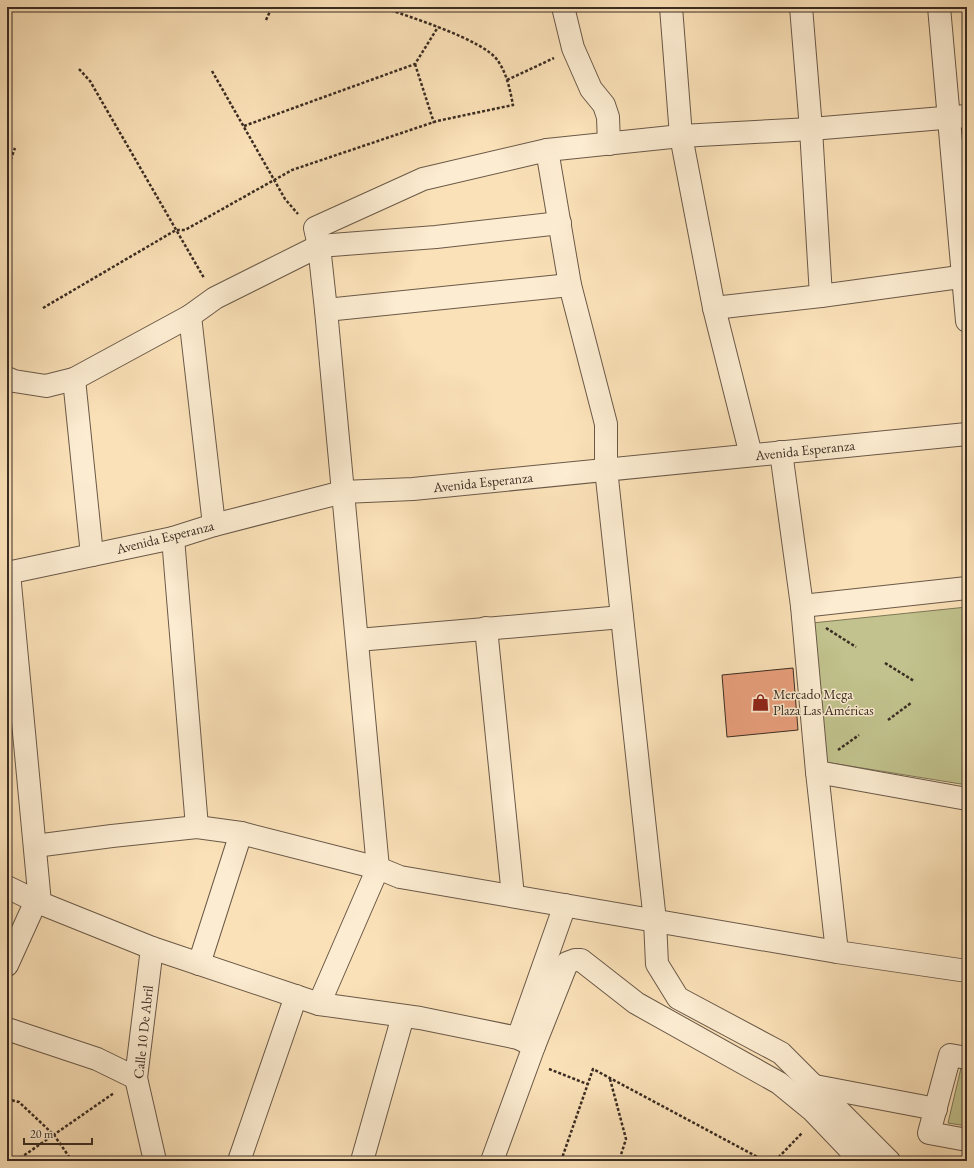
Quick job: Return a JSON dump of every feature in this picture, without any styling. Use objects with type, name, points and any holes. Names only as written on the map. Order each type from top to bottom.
[{"type":"street","points":[[563,7],[573,48],[591,89],[604,106],[608,117],[609,144]]},
{"type":"street","points":[[671,7],[681,136],[714,308],[751,455]]},
{"type":"street","points":[[801,7],[811,129],[821,296]]},
{"type":"street","points":[[939,7],[958,116],[967,321]]},
{"type":"street","points":[[7,378],[14,381],[46,386],[74,379],[190,316],[215,298],[317,237],[423,179],[547,150],[681,136],[811,129],[958,116]]},
{"type":"street","points":[[547,150],[570,285],[606,424],[606,469],[655,921],[658,964],[678,998],[781,1053],[889,1161]]},
{"type":"street","points":[[317,237],[436,237],[560,223]]},
{"type":"street","points":[[317,237],[326,310],[358,640],[378,868],[319,1004]]},
{"type":"street","points":[[714,308],[821,296],[965,276]]},
{"type":"street","points":[[326,310],[570,285]]},
{"type":"street","points":[[190,316],[214,525]]},
{"type":"street","points":[[74,379],[92,555]]},
{"type":"street","name":"Avenida Esperanza","points":[[8,573],[173,538],[214,525],[343,492],[413,489],[967,434]]},
{"type":"street","points":[[781,452],[802,606],[817,772],[837,952]]},
{"type":"street","points":[[173,538],[197,827]]},
{"type":"street","points":[[7,965],[38,902],[35,846],[14,722],[8,573]]},
{"type":"street","points":[[802,606],[967,588]]},
{"type":"street","points":[[358,640],[622,617]]},
{"type":"street","points":[[486,628],[513,896]]},
{"type":"street","points":[[817,772],[967,798]]},
{"type":"street","points":[[35,846],[197,827],[241,833],[378,868],[400,877],[837,952],[967,971]]},
{"type":"street","points":[[199,964],[241,833]]},
{"type":"street","points":[[7,887],[38,902],[152,948],[319,1004],[403,1016],[527,1048]]},
{"type":"street","points":[[492,1161],[527,1048],[565,905]]},
{"type":"street","name":"Calle 10 De Abril","points":[[152,948],[136,1078],[155,1161]]},
{"type":"street","points":[[527,1048],[567,963],[575,960],[581,960],[636,1003],[779,1083],[812,1110],[861,1161]]},
{"type":"street","points":[[239,1161],[296,996]]},
{"type":"street","points":[[362,1161],[403,1016]]},
{"type":"street","points":[[7,1029],[97,1059],[136,1078]]},
{"type":"street","points":[[967,1058],[950,1054],[929,1133],[967,1140]]},
{"type":"street","points":[[815,1086],[936,1109]]},
{"type":"path","points":[[266,20],[272,7]]},
{"type":"path","points":[[43,308],[176,230],[186,230],[292,170],[434,123],[513,105],[507,80],[498,60],[481,47],[438,27],[381,7]]},
{"type":"path","points":[[244,126],[415,64],[438,27]]},
{"type":"path","points":[[507,80],[573,48]]},
{"type":"path","points":[[415,64],[434,123]]},
{"type":"path","points":[[79,69],[90,81],[215,298]]},
{"type":"path","points":[[212,71],[285,199],[317,237]]},
{"type":"path","points":[[7,168],[15,148]]},
{"type":"path","points":[[833,626],[825,627],[856,647]]},
{"type":"path","points":[[885,663],[914,680]]},
{"type":"path","points":[[888,720],[911,703]]},
{"type":"path","points":[[527,1048],[587,1084]]},
{"type":"path","points":[[561,1161],[593,1069],[721,1139],[747,1150],[765,1161]]},
{"type":"path","points":[[16,1161],[136,1078]]},
{"type":"path","points":[[610,1079],[626,1139],[619,1161]]},
{"type":"path","points":[[7,1099],[19,1102],[54,1135],[72,1161]]},
{"type":"green space","points":[[967,607],[967,785],[825,762],[812,623]]},
{"type":"green space","points":[[961,1068],[967,1070],[967,1126],[948,1123]]},
{"type":"building","name":"Mercado Mega Plaza Las Américas","points":[[793,668],[798,730],[727,737],[722,675]]},
{"type":"place","name":"Mercado Mega Plaza Las Américas","points":[[760,702]]}]
